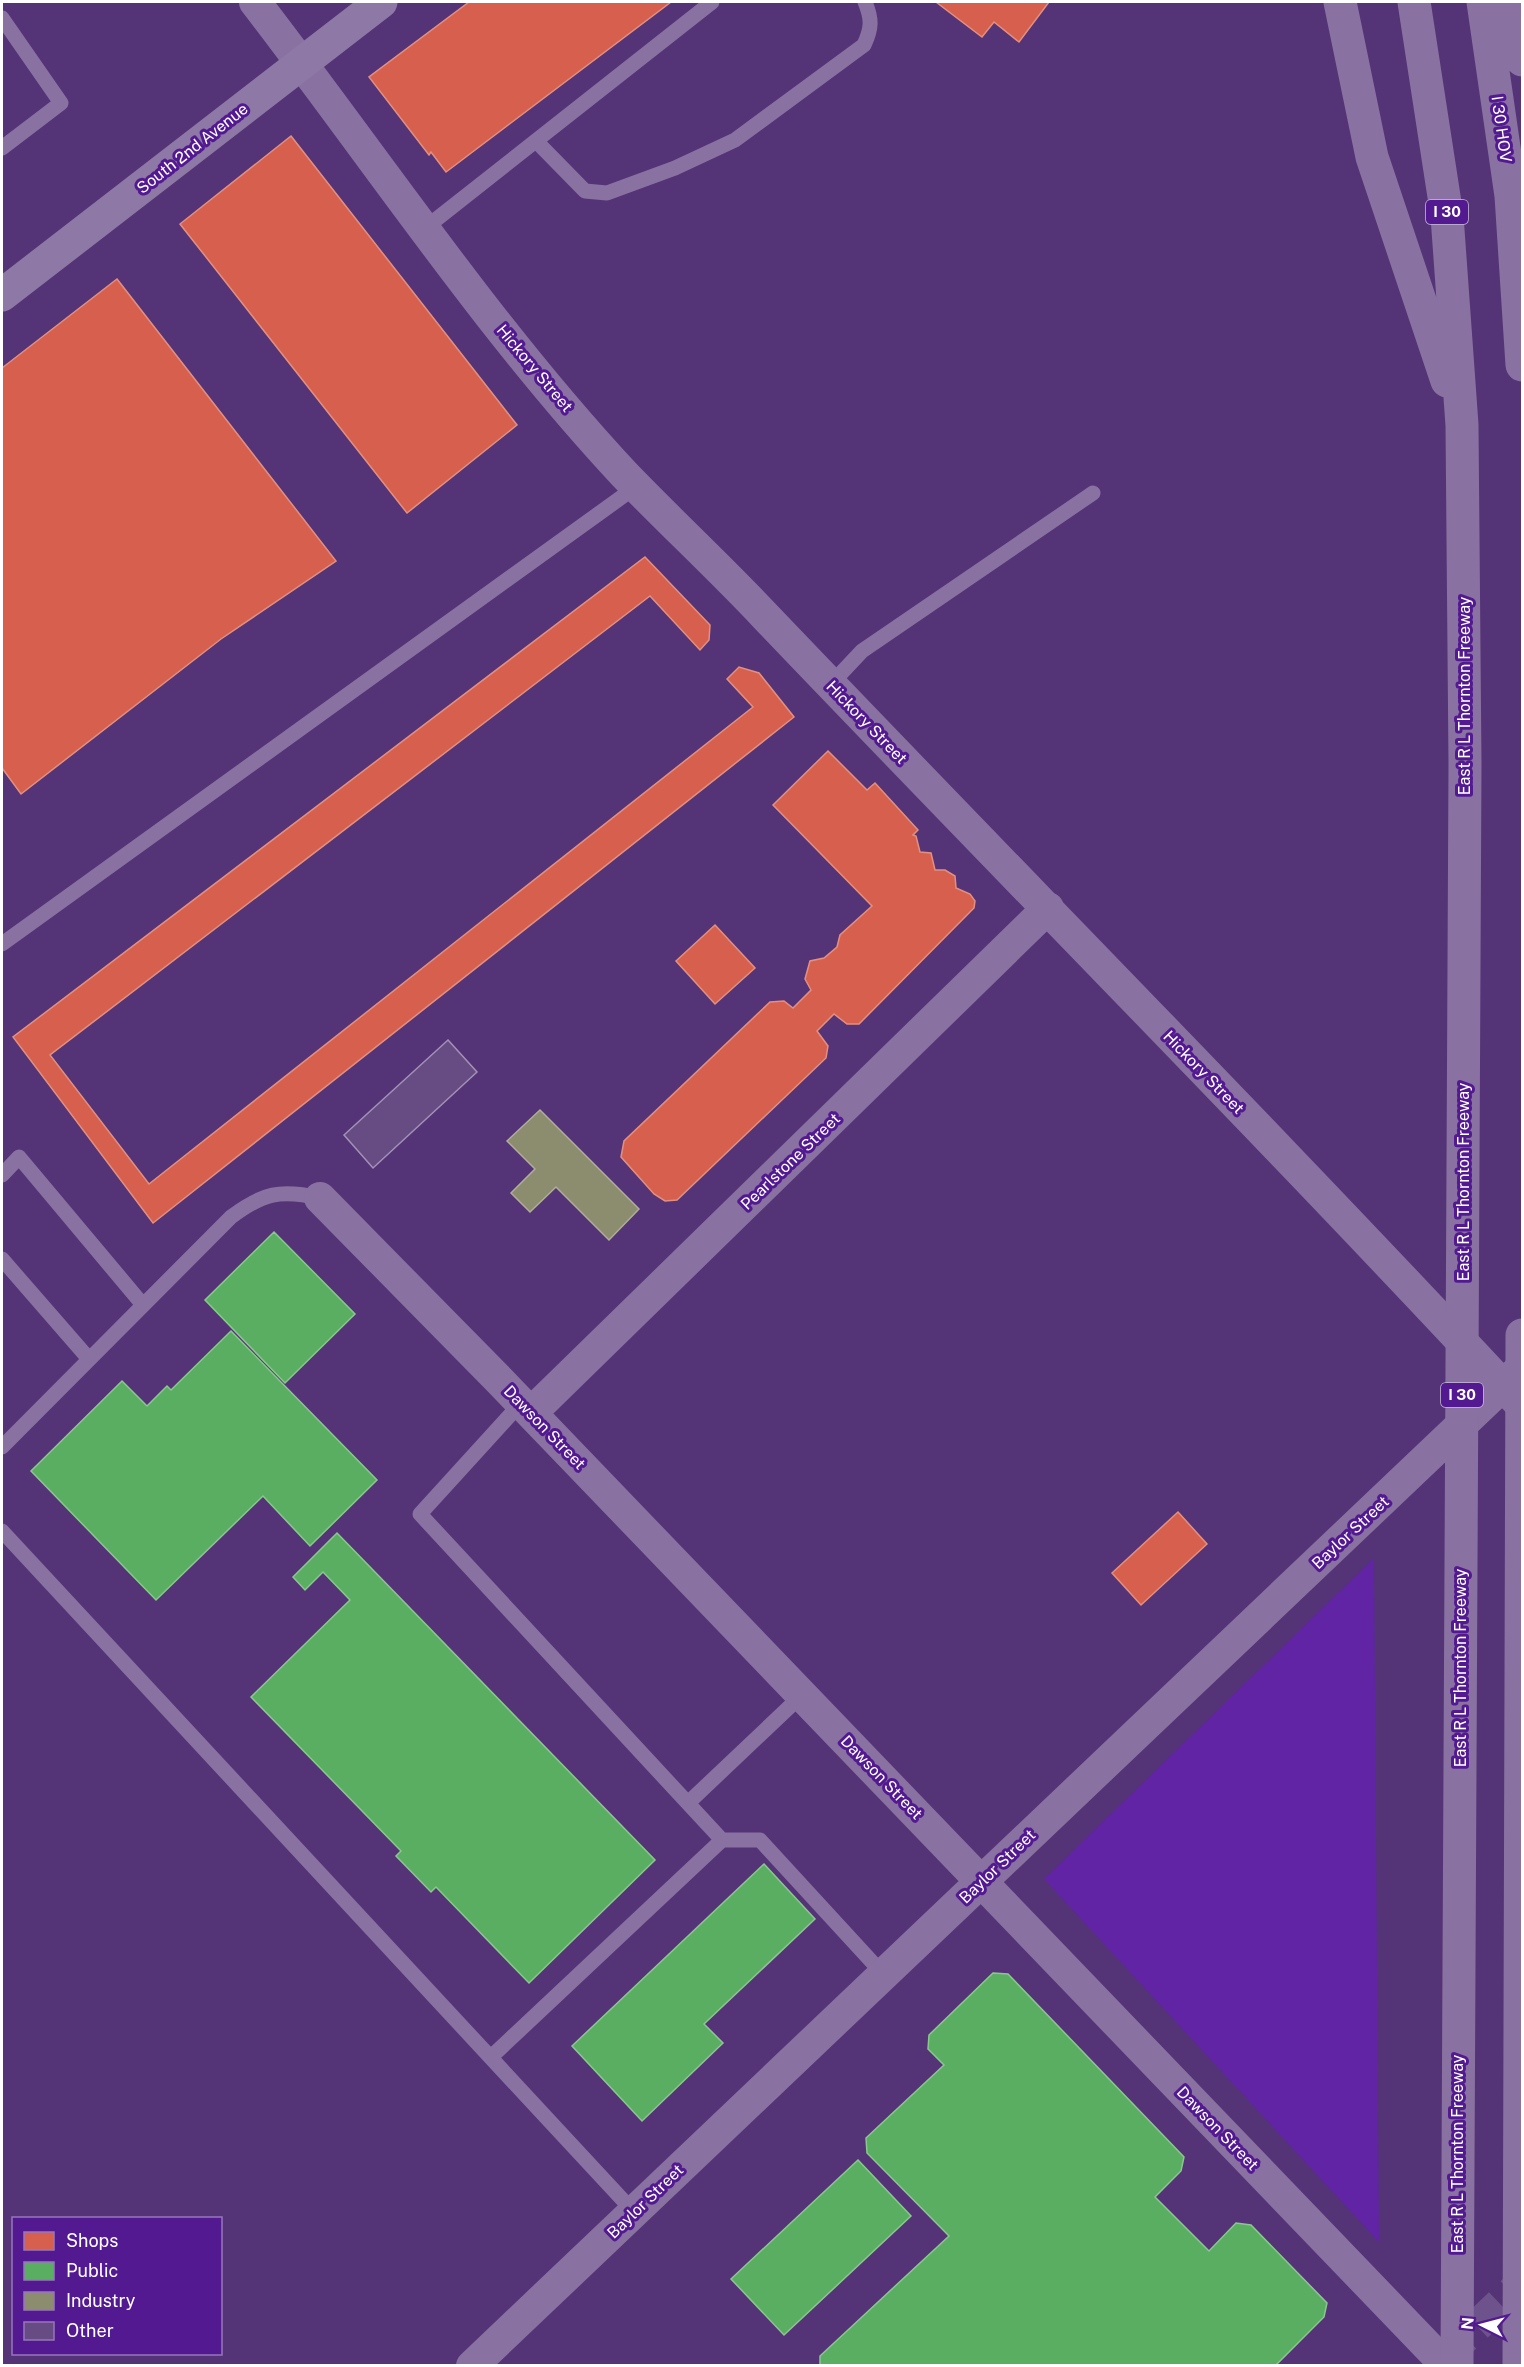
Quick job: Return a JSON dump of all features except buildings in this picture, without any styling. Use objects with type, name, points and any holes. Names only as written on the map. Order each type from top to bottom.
[{"type":"highway","points":[[1340,2],[1372,157],[1462,425]]},
{"type":"highway","name":"East R L Thornton Freeway","points":[[1414,2],[1447,216],[1462,425],[1465,764],[1449,2363]]},
{"type":"highway","name":"I 30 HOV","points":[[1483,2],[1511,196],[1522,365]]},
{"type":"highway","points":[[1513,2],[1522,60]]},
{"type":"highway","points":[[1519,2366],[1522,1335]]},
{"type":"main road","name":"South 2nd Avenue","points":[[2,295],[381,2]]},
{"type":"street","name":"Hickory Street","points":[[255,2],[424,229],[523,356],[637,486],[1516,1386]]},
{"type":"street","name":"Pearlstone Street","points":[[526,1408],[1048,909]]},
{"type":"street","name":"Dawson Street","points":[[320,1198],[1449,2363]]},
{"type":"street","name":"Baylor Street","points":[[472,2366],[981,1881],[1516,1386]]},
{"type":"lane","points":[[424,229],[712,2]]},
{"type":"lane","points":[[536,141],[585,191],[595,193],[607,193],[675,168],[735,140],[864,45],[872,29],[871,15],[866,2]]},
{"type":"lane","points":[[2,18],[61,103],[2,148]]},
{"type":"lane","points":[[2,944],[637,486]]},
{"type":"lane","points":[[830,685],[862,651],[1093,493]]},
{"type":"lane","points":[[2,1175],[19,1157],[143,1305]]},
{"type":"lane","points":[[2,1447],[231,1217],[250,1202],[273,1194],[296,1193],[320,1198]]},
{"type":"lane","points":[[2,1259],[89,1359]]},
{"type":"lane","points":[[526,1408],[420,1514],[722,1840]]},
{"type":"lane","points":[[2,1532],[634,2212]]},
{"type":"lane","points":[[687,1803],[802,1695]]},
{"type":"lane","points":[[491,2057],[722,1840],[760,1840],[884,1975]]},
{"type":"shaded area","points":[[1374,1558],[1379,2242],[1044,1879]]},
{"type":"tunnel","points":[[1442,2359],[1522,2283]]}]
